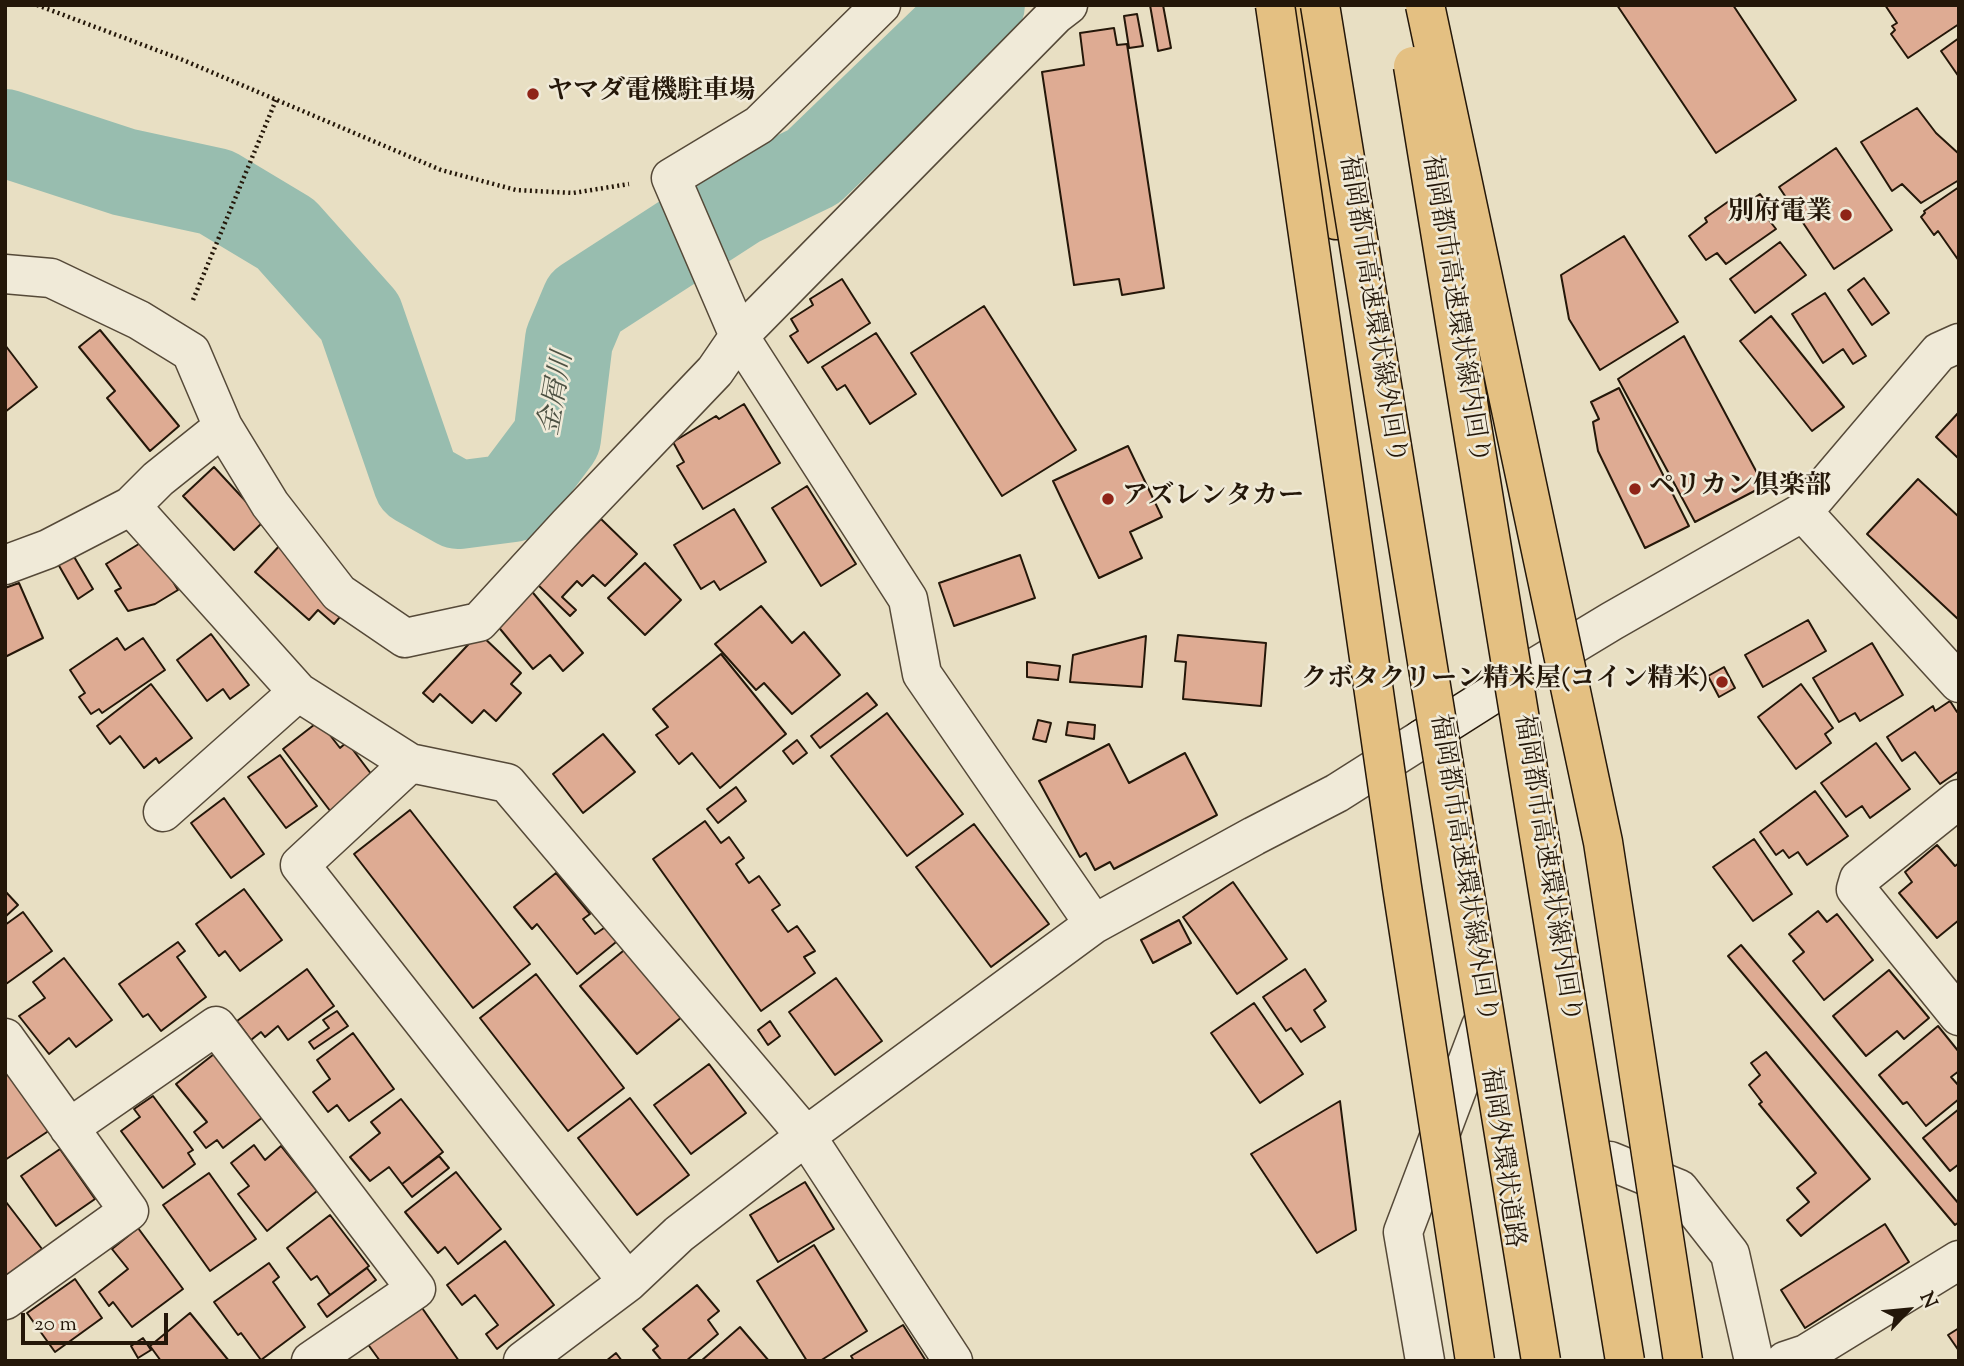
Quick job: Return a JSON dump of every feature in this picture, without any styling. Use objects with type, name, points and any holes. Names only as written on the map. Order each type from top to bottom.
[{"type":"highway","points":[[1275,5],[1400,874],[1475,1361]]},
{"type":"highway","name":"福岡外環状道路","points":[[1300,5],[1422,739],[1481,1026],[1529,1361]]},
{"type":"highway","name":"福岡都市高速環状線外回り","points":[[1320,5],[1541,1361]]},
{"type":"highway","name":"福岡都市高速環状線内回り","points":[[1403,5],[1625,1361]]},
{"type":"highway","points":[[1416,5],[1610,1161],[1641,1361]]},
{"type":"highway","points":[[1425,5],[1603,842],[1683,1361]]},
{"type":"street","points":[[881,5],[759,125],[671,178],[739,335],[908,599],[922,674],[1094,925]]},
{"type":"street","points":[[5,274],[51,278],[139,320],[191,352],[223,427],[270,505],[339,593],[405,638],[479,622],[715,371],[739,335],[1055,15],[1068,5]]},
{"type":"street","points":[[523,1361],[628,1282],[679,1234],[806,1136],[1094,925],[1337,793],[1612,621],[1803,512],[1939,352],[1959,343]]},
{"type":"street","points":[[5,565],[48,549],[131,506],[158,479],[223,427]]},
{"type":"street","points":[[131,506],[298,692],[410,763],[507,783],[806,1136],[953,1361]]},
{"type":"street","points":[[1803,512],[1959,683]]},
{"type":"street","points":[[163,812],[298,692]]},
{"type":"street","points":[[410,763],[300,865],[628,1282]]},
{"type":"street","points":[[1959,799],[1858,879],[1856,889],[1959,1016]]},
{"type":"street","points":[[69,1128],[216,1026],[416,1289],[311,1361]]},
{"type":"street","points":[[1424,1361],[1403,1232],[1481,1026]]},
{"type":"street","points":[[5,1038],[129,1211],[5,1300]]},
{"type":"street","points":[[1610,1161],[1679,1189],[1730,1254],[1754,1361]]},
{"type":"street","points":[[1785,1361],[1806,1354],[1959,1260]]},
{"type":"path","points":[[37,5],[183,60],[441,170],[516,190],[573,193],[671,178]]},
{"type":"path","points":[[175,342],[276,100]]},
{"type":"building","points":[[1150,5],[1163,5],[1171,48],[1158,51]]},
{"type":"building","points":[[1617,5],[1733,5],[1796,100],[1716,153]]},
{"type":"building","points":[[1885,5],[1959,5],[1959,24],[1908,58],[1891,34],[1895,30],[1892,26],[1897,23]]},
{"type":"building","points":[[1137,14],[1143,46],[1129,48],[1124,16]]},
{"type":"building","points":[[1114,28],[1117,45],[1127,44],[1164,288],[1122,295],[1119,279],[1074,285],[1042,72],[1084,65],[1080,33]]},
{"type":"building","points":[[1959,38],[1959,77],[1941,51]]},
{"type":"building","points":[[1917,108],[1936,133],[1959,154],[1959,180],[1921,203],[1902,184],[1892,191],[1861,142]]},
{"type":"building","points":[[1836,148],[1892,230],[1834,269],[1779,187]]},
{"type":"building","points":[[1959,187],[1959,261],[1938,231],[1934,235],[1921,217],[1924,211]]},
{"type":"building","points":[[1760,194],[1772,210],[1765,215],[1776,229],[1726,264],[1717,253],[1706,260],[1689,236],[1707,222],[1705,218],[1729,201],[1736,211]]},
{"type":"building","points":[[1624,236],[1678,322],[1600,370],[1569,319],[1561,275]]},
{"type":"building","points":[[1780,242],[1806,275],[1755,313],[1730,279]]},
{"type":"building","points":[[1864,278],[1889,313],[1872,325],[1848,290]]},
{"type":"building","points":[[842,279],[870,323],[808,363],[790,336],[798,331],[791,319],[813,305],[810,299]]},
{"type":"building","points":[[1825,293],[1866,356],[1853,364],[1843,349],[1823,363],[1792,314]]},
{"type":"building","points":[[984,306],[1076,450],[1002,496],[911,353]]},
{"type":"building","points":[[1771,316],[1844,407],[1812,431],[1740,341]]},
{"type":"building","points":[[100,330],[179,426],[150,451],[107,398],[115,391],[79,347]]},
{"type":"building","points":[[876,333],[916,394],[870,424],[845,385],[837,390],[822,367]]},
{"type":"building","points":[[1684,336],[1764,486],[1695,522],[1618,379]]},
{"type":"building","points":[[5,345],[37,387],[5,412]]},
{"type":"building","points":[[1619,388],[1689,526],[1645,548],[1598,451],[1593,422],[1599,419],[1591,402]]},
{"type":"building","points":[[744,404],[780,463],[703,509],[677,466],[684,462],[673,442],[716,416],[719,419]]},
{"type":"building","points":[[1959,412],[1959,459],[1936,437]]},
{"type":"building","name":"アズレンタカー","points":[[1128,446],[1162,517],[1130,532],[1142,558],[1099,578],[1053,481]]},
{"type":"building","points":[[214,467],[264,521],[234,550],[183,496]]},
{"type":"building","points":[[1918,479],[1959,517],[1959,620],[1867,534]]},
{"type":"building","points":[[807,486],[856,564],[821,586],[772,508]]},
{"type":"building","points":[[734,509],[766,562],[720,590],[714,581],[701,589],[674,545]]},
{"type":"building","points":[[601,519],[637,554],[605,586],[593,575],[582,586],[577,581],[562,597],[576,610],[570,616],[537,584]]},
{"type":"building","points":[[147,539],[178,590],[155,604],[128,611],[115,591],[121,588],[106,564]]},
{"type":"building","points":[[282,543],[350,605],[334,624],[318,610],[309,620],[255,572]]},
{"type":"building","points":[[73,555],[93,589],[78,599],[58,564]]},
{"type":"building","points":[[1020,555],[1035,598],[954,626],[939,583]]},
{"type":"building","points":[[645,563],[681,600],[645,635],[608,598]]},
{"type":"building","points":[[19,583],[43,638],[5,657],[5,588]]},
{"type":"building","points":[[529,588],[583,653],[563,671],[550,655],[533,669],[492,619]]},
{"type":"building","points":[[761,606],[792,643],[804,632],[840,675],[792,714],[764,683],[756,690],[715,644]]},
{"type":"building","points":[[1808,620],[1826,651],[1763,687],[1745,655]]},
{"type":"building","points":[[479,633],[521,673],[511,684],[521,693],[496,721],[484,710],[472,723],[440,694],[433,702],[423,693]]},
{"type":"building","points":[[211,634],[249,685],[230,699],[223,689],[207,701],[177,660]]},
{"type":"building","points":[[1178,635],[1266,643],[1261,706],[1183,699],[1186,662],[1175,661]]},
{"type":"building","points":[[1146,636],[1142,687],[1070,682],[1073,655]]},
{"type":"building","points":[[117,638],[125,650],[143,638],[165,670],[102,713],[99,709],[91,714],[79,697],[85,693],[70,670]]},
{"type":"building","points":[[1872,643],[1903,695],[1860,721],[1855,713],[1839,722],[1813,678]]},
{"type":"building","points":[[721,654],[786,734],[720,788],[692,753],[679,764],[656,735],[668,727],[653,709]]},
{"type":"building","points":[[1027,662],[1060,666],[1058,680],[1027,677]]},
{"type":"building","name":"クボタクリーン精米屋(コイン精米)","points":[[1724,667],[1735,688],[1719,697],[1708,676]]},
{"type":"building","points":[[151,684],[192,738],[159,763],[156,758],[144,768],[120,736],[110,744],[97,726]]},
{"type":"building","points":[[1801,684],[1833,728],[1825,734],[1831,743],[1796,769],[1758,717]]},
{"type":"building","points":[[867,693],[877,705],[820,748],[811,736]]},
{"type":"building","points":[[1950,701],[1957,712],[1959,711],[1959,771],[1940,784],[1915,752],[1902,761],[1887,737],[1933,706],[1935,711]]},
{"type":"building","points":[[887,713],[963,814],[907,856],[831,756]]},
{"type":"building","points":[[1038,720],[1051,723],[1046,742],[1033,739]]},
{"type":"building","points":[[319,721],[340,748],[347,742],[375,779],[331,812],[283,749]]},
{"type":"building","points":[[1068,722],[1095,725],[1094,739],[1066,735]]},
{"type":"building","points":[[603,734],[635,772],[583,813],[553,774]]},
{"type":"building","points":[[797,740],[807,753],[793,764],[783,751]]},
{"type":"building","points":[[1876,743],[1910,789],[1870,818],[1862,806],[1846,817],[1821,783]]},
{"type":"building","points":[[1109,744],[1129,783],[1185,753],[1217,815],[1114,869],[1110,862],[1095,870],[1086,853],[1080,857],[1039,781]]},
{"type":"building","points":[[280,755],[317,806],[286,828],[248,777]]},
{"type":"building","points":[[736,787],[746,801],[718,823],[707,809]]},
{"type":"building","points":[[1815,791],[1848,836],[1807,865],[1798,852],[1789,858],[1783,850],[1776,855],[1760,832]]},
{"type":"building","points":[[224,798],[264,854],[231,878],[191,823]]},
{"type":"building","points":[[410,810],[530,964],[473,1008],[354,854]]},
{"type":"building","points":[[705,821],[721,843],[729,837],[744,858],[736,864],[749,883],[759,876],[780,905],[772,910],[788,932],[797,926],[815,951],[804,957],[815,973],[761,1011],[653,859]]},
{"type":"building","points":[[974,824],[1049,924],[991,967],[916,867]]},
{"type":"building","points":[[1754,839],[1792,894],[1753,921],[1713,867]]},
{"type":"building","points":[[1937,845],[1955,866],[1959,863],[1959,920],[1937,938],[1899,893],[1912,882],[1905,872]]},
{"type":"building","points":[[556,873],[590,914],[583,919],[595,934],[610,924],[621,938],[577,974],[537,924],[532,929],[514,907]]},
{"type":"building","points":[[1233,882],[1287,959],[1237,994],[1183,917]]},
{"type":"building","points":[[244,889],[282,940],[240,971],[225,951],[219,956],[196,924]]},
{"type":"building","points":[[5,891],[18,905],[5,917]]},
{"type":"building","points":[[1818,911],[1827,922],[1837,914],[1873,960],[1824,1000],[1793,961],[1804,952],[1789,934]]},
{"type":"building","points":[[23,912],[52,951],[6,984],[5,925]]},
{"type":"building","points":[[1179,920],[1191,943],[1153,963],[1141,940]]},
{"type":"building","points":[[178,942],[185,951],[177,957],[206,997],[161,1031],[148,1014],[143,1017],[119,984]]},
{"type":"building","points":[[1741,945],[1959,1204],[1959,1222],[1955,1225],[1728,956]]},
{"type":"building","points":[[628,947],[683,1016],[637,1054],[580,986]]},
{"type":"building","points":[[64,958],[112,1020],[76,1047],[69,1038],[49,1054],[19,1016],[45,998],[33,982]]},
{"type":"building","points":[[307,969],[334,1006],[288,1040],[278,1026],[265,1037],[261,1032],[251,1040],[237,1021]]},
{"type":"building","points":[[1305,969],[1326,1001],[1314,1010],[1325,1027],[1301,1042],[1291,1028],[1286,1031],[1263,997]]},
{"type":"building","points":[[1889,970],[1929,1018],[1904,1039],[1897,1031],[1866,1056],[1833,1016]]},
{"type":"building","points":[[536,974],[624,1088],[568,1131],[480,1018]]},
{"type":"building","points":[[836,978],[882,1041],[835,1075],[789,1012]]},
{"type":"building","points":[[1254,1003],[1303,1074],[1260,1103],[1211,1033]]},
{"type":"building","points":[[337,1011],[348,1026],[314,1049],[309,1042],[329,1028],[323,1020]]},
{"type":"building","points":[[770,1021],[780,1036],[768,1045],[758,1030]]},
{"type":"building","points":[[1938,1026],[1959,1052],[1959,1071],[1951,1077],[1959,1086],[1959,1099],[1926,1126],[1907,1102],[1903,1104],[1879,1075]]},
{"type":"building","points":[[353,1033],[394,1089],[349,1121],[337,1105],[328,1112],[313,1092],[330,1079],[317,1060]]},
{"type":"building","points":[[1766,1052],[1870,1179],[1801,1236],[1787,1220],[1809,1202],[1797,1188],[1816,1173],[1759,1104],[1762,1102],[1749,1085],[1760,1075],[1751,1063]]},
{"type":"building","points":[[214,1054],[263,1117],[223,1148],[217,1140],[206,1148],[194,1132],[207,1122],[176,1084]]},
{"type":"building","points":[[709,1064],[746,1113],[691,1154],[654,1105]]},
{"type":"building","points":[[5,1069],[50,1130],[5,1160]]},
{"type":"building","points":[[153,1096],[193,1150],[188,1153],[195,1164],[163,1188],[121,1131],[140,1117],[134,1109]]},
{"type":"building","points":[[630,1098],[689,1175],[637,1215],[578,1138]]},
{"type":"building","points":[[401,1099],[443,1152],[402,1184],[389,1167],[370,1181],[350,1157],[380,1133],[371,1122]]},
{"type":"building","points":[[1340,1101],[1356,1230],[1317,1253],[1251,1154]]},
{"type":"building","points":[[1959,1109],[1959,1164],[1950,1171],[1923,1138]]},
{"type":"building","points":[[254,1145],[265,1160],[281,1146],[317,1191],[267,1231],[238,1194],[249,1186],[231,1163]]},
{"type":"building","points":[[60,1149],[95,1199],[56,1226],[21,1176]]},
{"type":"building","points":[[439,1156],[449,1168],[412,1197],[402,1184]]},
{"type":"building","points":[[456,1172],[501,1229],[458,1264],[445,1247],[438,1253],[405,1212]]},
{"type":"building","points":[[209,1173],[256,1239],[210,1271],[163,1205]]},
{"type":"building","points":[[805,1182],[834,1229],[778,1262],[750,1215]]},
{"type":"building","points":[[5,1203],[42,1249],[5,1277]]},
{"type":"building","points":[[330,1215],[369,1266],[330,1295],[317,1276],[311,1280],[287,1248]]},
{"type":"building","points":[[1885,1224],[1909,1262],[1805,1328],[1781,1290]]},
{"type":"building","points":[[138,1228],[183,1289],[132,1327],[113,1302],[109,1306],[99,1292],[128,1269],[112,1249]]},
{"type":"building","points":[[505,1241],[554,1305],[497,1349],[486,1334],[498,1325],[475,1295],[462,1305],[447,1285]]},
{"type":"building","points":[[814,1245],[867,1331],[820,1361],[807,1361],[757,1281]]},
{"type":"building","points":[[269,1263],[279,1277],[273,1282],[305,1327],[261,1360],[241,1333],[238,1335],[214,1302]]},
{"type":"building","points":[[367,1268],[376,1280],[327,1317],[318,1304]]},
{"type":"building","points":[[75,1279],[102,1318],[55,1352],[27,1313]]},
{"type":"building","points":[[697,1285],[719,1311],[708,1320],[718,1334],[686,1361],[662,1361],[653,1350],[658,1346],[643,1329]]},
{"type":"building","points":[[420,1305],[459,1361],[380,1361],[367,1343]]},
{"type":"building","points":[[190,1313],[229,1361],[161,1361],[150,1346]]},
{"type":"building","points":[[903,1325],[926,1361],[854,1361],[851,1356]]},
{"type":"building","points":[[740,1327],[769,1361],[701,1361]]},
{"type":"building","points":[[1959,1328],[1959,1351],[1948,1335]]},
{"type":"building","points":[[143,1338],[151,1350],[138,1358],[131,1346]]},
{"type":"building","points":[[616,1353],[622,1361],[606,1361]]},
{"type":"waterway","name":"金屑川","points":[[5,133],[124,172],[216,192],[286,234],[360,317],[417,482],[458,505],[512,498],[557,438],[569,340],[585,302],[738,203],[813,167],[981,5]]},
{"type":"place","name":"ヤマダ電機駐車場","points":[[533,94]]},
{"type":"place","name":"別府電業","points":[[1846,215]]},
{"type":"place","name":"ペリカン倶楽部","points":[[1635,489]]},
{"type":"place","name":"アズレンタカー","points":[[1108,499]]},
{"type":"place","name":"クボタクリーン精米屋(コイン精米)","points":[[1722,682]]}]
